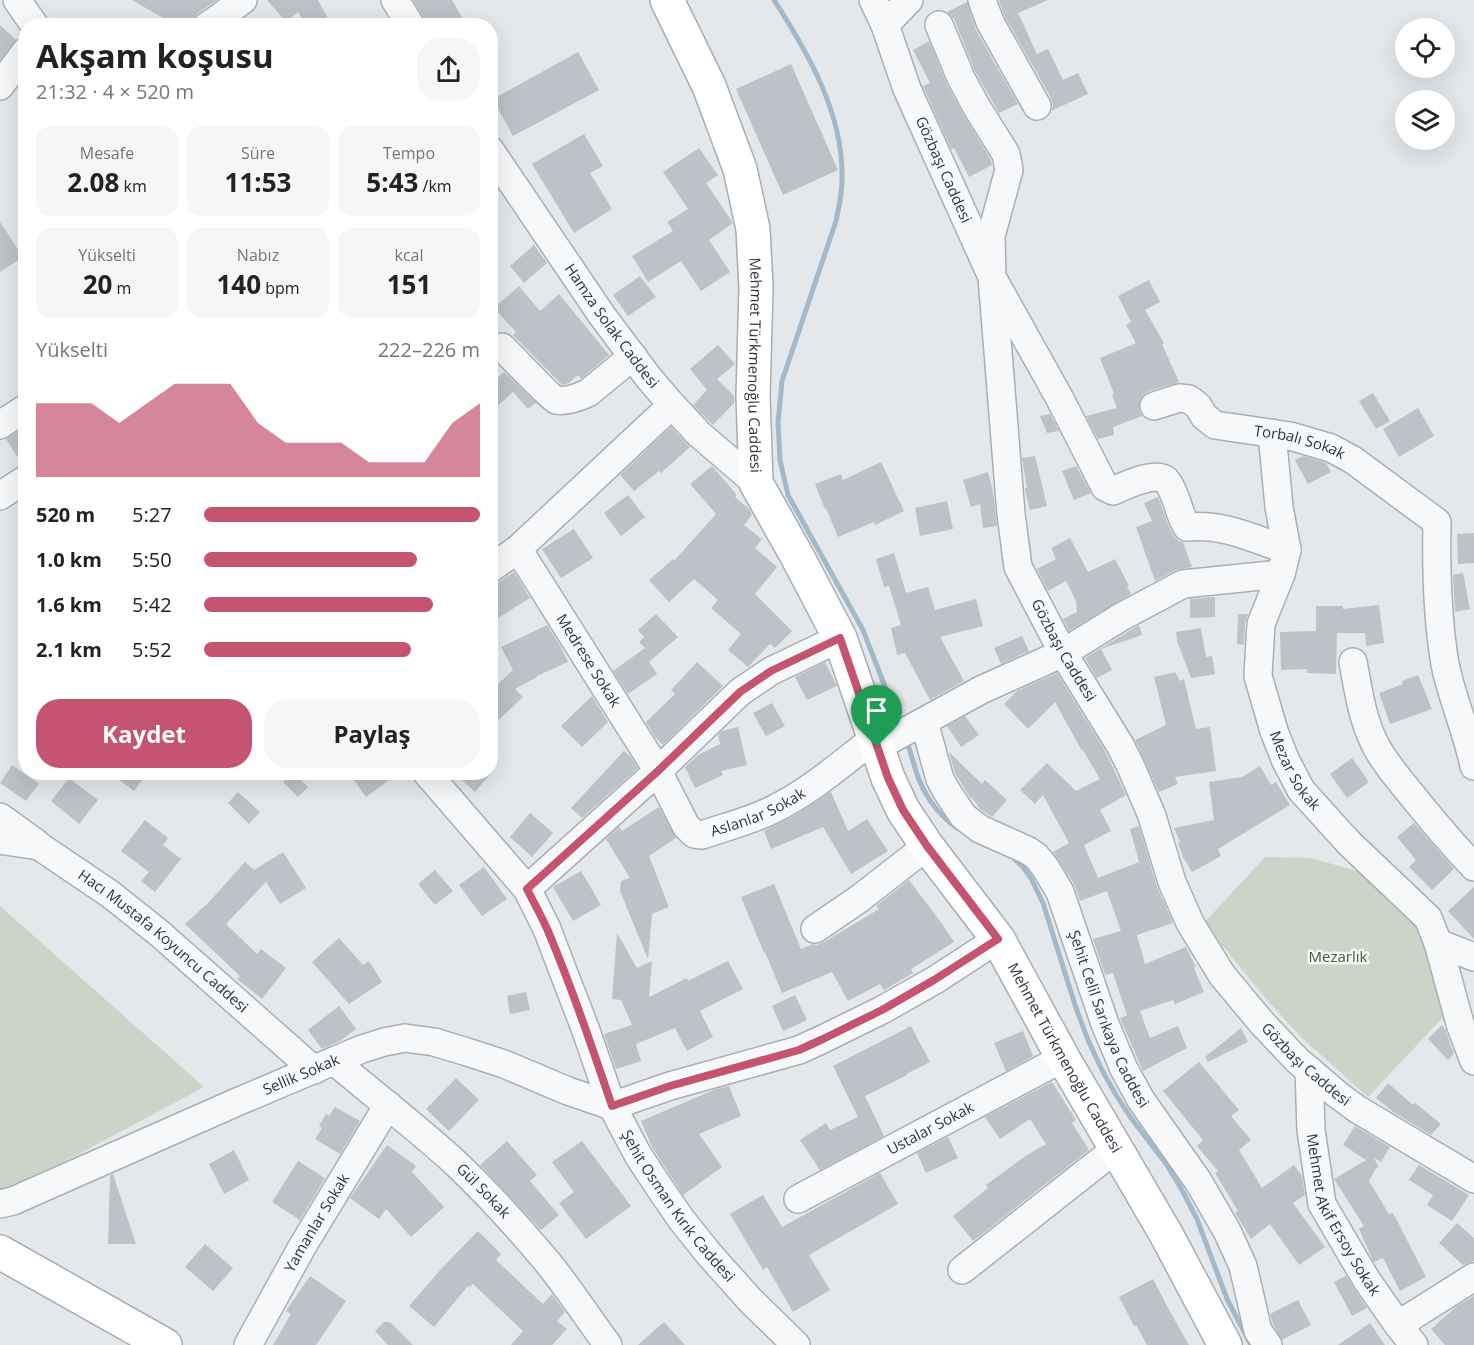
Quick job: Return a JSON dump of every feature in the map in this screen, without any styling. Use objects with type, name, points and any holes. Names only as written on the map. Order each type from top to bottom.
[{"type":"main road","name":"Mehmet Türkmenoğlu Caddesi","points":[[667,0],[708,86],[740,169],[753,229],[756,287],[753,396],[756,483],[840,638],[896,735],[888,778],[903,810],[927,846],[998,939],[1063,1058],[1166,1234],[1225,1345]]},
{"type":"main road","points":[[0,1252],[165,1345]]},
{"type":"street","points":[[17,0],[31,18]]},
{"type":"street","points":[[37,18],[38,0]]},
{"type":"street","points":[[218,18],[243,0]]},
{"type":"street","points":[[395,0],[406,18]]},
{"type":"street","name":"Gözbaşı Caddesi","points":[[873,0],[885,25],[907,89],[992,278],[1011,514],[1018,567],[1063,653],[1120,745],[1131,767],[1152,816],[1172,882],[1190,923],[1222,975],[1262,1023],[1309,1070],[1357,1109],[1474,1179]]},
{"type":"street","points":[[885,25],[909,0]]},
{"type":"street","points":[[982,0],[986,14],[1037,106]]},
{"type":"street","points":[[939,25],[966,87],[1006,154],[1009,170],[991,236],[992,278],[1060,399],[1105,487],[1113,491],[1139,480],[1161,477],[1167,481],[1187,527],[1225,528],[1284,562]]},
{"type":"street","points":[[0,86],[18,62]]},
{"type":"street","name":"Hamza Solak Caddesi","points":[[498,162],[557,251],[633,356],[672,405],[699,434],[756,483]]},
{"type":"street","points":[[502,347],[554,400],[588,393],[633,356]]},
{"type":"street","name":"Torbalı Sokak","points":[[1154,406],[1179,398],[1189,399],[1198,406],[1204,416],[1215,424],[1272,433],[1330,448],[1361,466],[1437,522],[1436,570],[1445,664],[1474,766]]},
{"type":"street","points":[[498,563],[518,549],[672,405]]},
{"type":"street","points":[[0,425],[18,413]]},
{"type":"street","points":[[1272,433],[1284,562]]},
{"type":"street","points":[[0,496],[18,484]]},
{"type":"street","name":"Medrese Sokak","points":[[518,549],[658,771]]},
{"type":"street","name":"Aslanlar Sokak","points":[[658,771],[686,826],[694,834],[702,835],[754,818],[781,806],[896,735],[981,690],[1063,653],[1121,617],[1183,584],[1284,562]]},
{"type":"street","name":"Mezar Sokak","points":[[1284,562],[1261,624],[1258,676],[1274,731],[1301,790],[1349,843],[1428,918],[1438,943],[1461,1028],[1474,1061]]},
{"type":"street","points":[[527,889],[658,771],[740,692],[771,671],[840,638]]},
{"type":"street","points":[[1353,662],[1368,728],[1382,756],[1420,806],[1474,867]]},
{"type":"street","name":"Şehit Celil Sarıkaya Caddesi","points":[[896,735],[940,779],[963,816],[980,829],[1027,850],[1036,856],[1045,867],[1060,892],[1105,1024],[1124,1070],[1140,1100],[1198,1181],[1227,1231],[1243,1266],[1258,1330],[1268,1345]]},
{"type":"street","name":"Şehit Osman Kırık Caddesi","points":[[433,780],[527,889],[547,929],[612,1106],[638,1155],[681,1219],[708,1253],[750,1300],[796,1345]]},
{"type":"street","points":[[0,817],[39,846]]},
{"type":"street","name":"Hacı Mustafa Koyuncu Caddesi","points":[[0,840],[39,846],[73,867],[110,894],[324,1066]]},
{"type":"street","points":[[815,929],[859,899],[927,846]]},
{"type":"street","points":[[612,1106],[670,1086],[799,1050],[882,1010],[998,939]]},
{"type":"street","points":[[1438,943],[1473,957]]},
{"type":"street","name":"Sellik Sokak","points":[[0,1204],[13,1201],[324,1066],[384,1042],[405,1038],[434,1042],[504,1064],[568,1091],[612,1106]]},
{"type":"street","name":"Ustalar Sokak","points":[[798,1199],[1063,1058]]},
{"type":"street","name":"Gül Sokak","points":[[324,1066],[388,1106],[451,1159],[490,1197],[575,1297],[597,1341]]},
{"type":"street","name":"Mehmet Akif Ersoy Sokak","points":[[1309,1070],[1311,1130],[1322,1204],[1366,1279],[1406,1335]]},
{"type":"street","name":"Yamanlar Sokak","points":[[248,1345],[302,1247],[388,1106]]},
{"type":"street","points":[[962,1270],[1117,1148]]},
{"type":"street","points":[[1406,1335],[1474,1277]]},
{"type":"green space","name":"Mezarlık","points":[[1265,857],[1310,858],[1354,870],[1371,878],[1408,912],[1420,932],[1448,1012],[1368,1097],[1302,1038],[1266,999],[1204,923]]},
{"type":"green space","points":[[0,906],[204,1087],[0,1195]]},
{"type":"building","points":[[132,0],[217,0],[194,18],[163,18]]},
{"type":"building","points":[[267,0],[318,0],[328,18],[301,18],[298,12],[291,18],[283,18]]},
{"type":"building","points":[[413,0],[452,0],[462,18],[424,18]]},
{"type":"building","points":[[999,0],[1048,0],[1018,13],[1037,54],[1048,49],[1063,80],[1078,73],[1088,94],[1051,111],[1053,106],[1051,98],[1004,15]]},
{"type":"building","points":[[967,2],[976,30],[1018,104],[999,113],[975,71],[954,19],[947,12]]},
{"type":"building","points":[[0,25],[16,40],[0,60]]},
{"type":"building","points":[[929,41],[947,85],[991,160],[992,165],[969,177],[954,148],[951,149],[923,86],[930,83],[913,50]]},
{"type":"building","points":[[578,52],[599,90],[513,136],[498,108],[498,96]]},
{"type":"building","points":[[791,64],[838,170],[783,195],[736,89]]},
{"type":"building","points":[[584,134],[603,166],[590,173],[612,209],[574,233],[532,164]]},
{"type":"building","points":[[699,148],[718,175],[706,183],[733,223],[709,240],[730,272],[701,291],[681,261],[648,282],[632,256],[673,231],[667,222],[688,209],[663,172]]},
{"type":"building","points":[[0,222],[18,249],[18,260],[0,272]]},
{"type":"building","points":[[534,245],[547,263],[524,283],[510,266]]},
{"type":"building","points":[[640,276],[656,297],[628,316],[613,295]]},
{"type":"building","points":[[1149,280],[1160,302],[1145,310],[1164,343],[1162,344],[1179,382],[1143,395],[1139,403],[1142,416],[1113,427],[1114,435],[1098,439],[1086,416],[1117,408],[1100,358],[1136,343],[1126,325],[1131,322],[1118,296]]},
{"type":"building","points":[[519,286],[540,311],[559,294],[609,355],[581,379],[578,375],[569,383],[562,385],[513,335],[516,332],[498,312],[498,304]]},
{"type":"building","points":[[718,345],[735,364],[717,379],[734,396],[734,403],[713,425],[693,405],[707,390],[690,369]]},
{"type":"building","points":[[504,372],[536,403],[528,409],[513,392],[498,406],[498,378]]},
{"type":"building","points":[[1373,393],[1390,421],[1376,429],[1359,401]]},
{"type":"building","points":[[1418,408],[1434,436],[1399,457],[1383,429]]},
{"type":"building","points":[[1050,414],[1059,431],[1047,433],[1040,416]]},
{"type":"building","points":[[671,427],[690,447],[661,473],[659,471],[634,491],[620,475]]},
{"type":"building","points":[[18,432],[18,458],[6,439]]},
{"type":"building","points":[[1035,456],[1047,506],[1030,510],[1025,490],[1027,488],[1022,458]]},
{"type":"building","points":[[1303,456],[1326,463],[1331,472],[1308,484],[1295,460]]},
{"type":"building","points":[[881,462],[904,511],[875,525],[874,522],[838,537],[815,484],[841,474],[843,480]]},
{"type":"building","points":[[712,466],[737,495],[735,497],[750,510],[752,515],[744,525],[762,539],[755,548],[777,567],[755,594],[792,631],[775,648],[770,644],[748,667],[728,650],[741,634],[711,608],[718,600],[694,579],[669,602],[649,580],[673,559],[674,561],[716,514],[690,484]]},
{"type":"building","points":[[1076,466],[1091,493],[1074,500],[1062,471]]},
{"type":"building","points":[[988,472],[993,491],[997,526],[983,528],[980,504],[971,507],[963,480]]},
{"type":"building","points":[[628,495],[645,517],[621,536],[604,513]]},
{"type":"building","points":[[1158,497],[1169,527],[1174,536],[1183,542],[1192,567],[1176,570],[1155,581],[1136,527],[1152,521],[1144,503]]},
{"type":"building","points":[[947,501],[953,529],[920,536],[915,508]]},
{"type":"building","points":[[574,529],[593,558],[561,578],[542,549]]},
{"type":"building","points":[[1474,533],[1474,563],[1458,564],[1457,534]]},
{"type":"building","points":[[1070,538],[1088,572],[1115,559],[1131,594],[1069,631],[1063,619],[1077,612],[1076,601],[1066,581],[1048,591],[1037,569],[1056,559],[1051,548]]},
{"type":"building","points":[[894,553],[906,593],[928,587],[935,610],[976,599],[983,626],[940,637],[964,681],[930,700],[905,653],[897,655],[891,628],[901,625],[889,586],[884,587],[876,559]]},
{"type":"building","points":[[514,572],[530,598],[498,618],[498,582]]},
{"type":"building","points":[[1463,573],[1470,609],[1455,612],[1453,575]]},
{"type":"building","points":[[1215,597],[1215,617],[1190,618],[1190,599]]},
{"type":"building","points":[[1379,605],[1384,643],[1366,646],[1365,633],[1337,633],[1336,674],[1307,673],[1307,669],[1281,670],[1280,632],[1316,631],[1316,606],[1343,606],[1343,609]]},
{"type":"building","points":[[656,614],[678,637],[649,662],[657,674],[628,694],[613,671],[645,648],[639,642],[644,637],[638,630]]},
{"type":"building","points":[[1238,614],[1248,614],[1245,623],[1244,645],[1237,644]]},
{"type":"building","points":[[547,625],[568,662],[515,689],[523,697],[498,720],[498,684],[513,670],[501,647]]},
{"type":"building","points":[[1139,625],[1142,635],[1101,649],[1112,670],[1097,678],[1085,658]]},
{"type":"building","points":[[1201,628],[1206,657],[1212,656],[1215,674],[1191,678],[1177,641],[1176,632]]},
{"type":"building","points":[[1022,636],[1029,651],[1001,664],[994,648]]},
{"type":"building","points":[[697,662],[723,686],[663,745],[646,722],[675,694],[671,690]]},
{"type":"building","points":[[825,662],[837,686],[807,700],[795,677]]},
{"type":"building","points":[[1175,672],[1180,681],[1184,679],[1196,729],[1210,727],[1216,771],[1175,777],[1178,784],[1159,792],[1135,740],[1166,725],[1154,677]]},
{"type":"building","points":[[1057,673],[1104,749],[1126,795],[1100,810],[1111,831],[1084,845],[1098,878],[1139,862],[1130,829],[1139,826],[1157,887],[1173,923],[1137,935],[1145,964],[1186,947],[1196,967],[1194,968],[1204,992],[1175,1004],[1173,1000],[1140,1011],[1150,1038],[1178,1026],[1187,1048],[1143,1071],[1120,1018],[1127,1015],[1113,973],[1105,975],[1093,939],[1121,931],[1107,891],[1080,901],[1074,884],[1053,852],[1069,843],[1043,795],[1035,804],[1020,790],[1047,763],[1076,791],[1100,779],[1055,702],[1028,729],[1004,704],[1017,691]]},
{"type":"building","points":[[1418,675],[1432,709],[1390,724],[1379,693],[1403,684],[1402,681]]},
{"type":"building","points":[[592,696],[608,722],[582,747],[561,726]]},
{"type":"building","points":[[772,703],[785,726],[766,736],[753,713]]},
{"type":"building","points":[[965,716],[979,735],[961,747],[947,726]]},
{"type":"building","points":[[738,727],[747,765],[721,771],[723,775],[695,788],[685,767],[698,755],[720,744],[718,735],[722,731]]},
{"type":"building","points":[[624,751],[638,768],[582,818],[571,808]]},
{"type":"building","points":[[949,752],[982,784],[985,780],[1007,800],[992,817],[971,799],[955,773]]},
{"type":"building","points":[[1352,758],[1369,782],[1347,798],[1330,774]]},
{"type":"building","points":[[12,765],[18,769],[18,780],[33,780],[39,784],[26,801],[0,783]]},
{"type":"building","points":[[1260,766],[1271,785],[1276,782],[1290,805],[1218,849],[1221,856],[1192,872],[1183,857],[1174,828],[1214,820],[1209,782],[1242,777]]},
{"type":"building","points":[[67,780],[72,780],[98,800],[79,824],[51,801]]},
{"type":"building","points":[[120,780],[142,780],[134,791]]},
{"type":"building","points":[[301,780],[308,787],[298,797],[283,782]]},
{"type":"building","points":[[354,780],[389,780],[366,797]]},
{"type":"building","points":[[462,780],[485,780],[475,792]]},
{"type":"building","points":[[238,792],[260,812],[249,824],[228,803]]},
{"type":"building","points":[[831,792],[848,831],[867,819],[888,851],[851,874],[823,827],[771,849],[764,831],[794,816]]},
{"type":"building","points":[[659,807],[676,838],[649,856],[669,907],[652,914],[648,959],[620,891],[621,881],[630,878],[606,839],[619,827],[622,831]]},
{"type":"building","points":[[530,813],[553,833],[532,857],[510,837]]},
{"type":"building","points":[[145,820],[168,838],[163,845],[181,859],[155,892],[141,881],[149,872],[121,851]]},
{"type":"building","points":[[1414,823],[1454,869],[1432,890],[1409,867],[1416,860],[1397,837]]},
{"type":"building","points":[[283,852],[306,888],[280,904],[266,882],[226,924],[257,954],[261,949],[286,968],[262,999],[237,979],[240,976],[185,924],[209,902],[245,862],[254,870]]},
{"type":"building","points":[[484,867],[507,899],[482,916],[459,885]]},
{"type":"building","points":[[435,870],[453,891],[435,905],[418,884]]},
{"type":"building","points":[[581,871],[601,905],[573,921],[553,887]]},
{"type":"building","points":[[909,880],[954,942],[911,969],[913,973],[884,990],[880,984],[848,1001],[832,972],[782,993],[741,897],[774,884],[801,949],[824,942],[879,909],[876,906]]},
{"type":"building","points":[[1474,887],[1474,939],[1448,911]]},
{"type":"building","points":[[617,933],[637,968],[652,961],[649,997],[728,961],[743,989],[700,1011],[713,1037],[687,1051],[675,1028],[636,1044],[641,1061],[616,1069],[604,1034],[632,1025],[621,1000],[612,999]]},
{"type":"building","points":[[339,938],[363,965],[369,961],[382,982],[349,1004],[312,962]]},
{"type":"building","points":[[526,992],[530,1010],[510,1014],[507,996]]},
{"type":"building","points":[[795,995],[807,1020],[783,1031],[772,1006]]},
{"type":"building","points":[[339,1006],[356,1029],[340,1041],[322,1049],[308,1030]]},
{"type":"building","points":[[1442,1025],[1454,1054],[1448,1060],[1428,1039]]},
{"type":"building","points":[[911,1026],[930,1062],[865,1096],[884,1136],[820,1170],[800,1140],[826,1123],[830,1130],[858,1117],[833,1066]]},
{"type":"building","points":[[1241,1028],[1248,1042],[1208,1062],[1205,1057]]},
{"type":"building","points":[[1023,1031],[1033,1056],[1006,1071],[994,1043]]},
{"type":"building","points":[[1199,1062],[1239,1110],[1231,1116],[1251,1140],[1239,1150],[1262,1188],[1294,1165],[1302,1176],[1305,1195],[1293,1203],[1325,1247],[1299,1265],[1270,1224],[1251,1239],[1235,1213],[1238,1211],[1215,1173],[1218,1171],[1197,1146],[1203,1140],[1163,1091]]},
{"type":"building","points":[[456,1078],[479,1100],[449,1131],[426,1109]]},
{"type":"building","points":[[1052,1082],[1076,1120],[1072,1123],[1089,1150],[973,1241],[953,1216],[988,1188],[986,1185],[1046,1144],[1030,1119],[1000,1139],[985,1117]]},
{"type":"building","points":[[1388,1083],[1413,1105],[1415,1103],[1441,1124],[1431,1135],[1392,1111],[1376,1098]]},
{"type":"building","points":[[729,1086],[741,1116],[699,1134],[722,1167],[683,1195],[652,1147],[641,1121],[716,1089]]},
{"type":"building","points":[[335,1107],[360,1121],[340,1154],[315,1139],[322,1128],[319,1126],[326,1114],[329,1116]]},
{"type":"building","points":[[1355,1126],[1390,1147],[1381,1162],[1374,1158],[1379,1168],[1377,1167],[1369,1181],[1389,1214],[1393,1213],[1426,1277],[1400,1291],[1383,1258],[1373,1261],[1359,1229],[1364,1226],[1334,1179],[1366,1160],[1343,1145]]},
{"type":"building","points":[[948,1137],[958,1158],[926,1173],[917,1153]]},
{"type":"building","points":[[507,1141],[537,1175],[530,1181],[559,1215],[541,1230],[480,1165]]},
{"type":"building","points":[[582,1141],[631,1206],[586,1239],[559,1203],[574,1192],[552,1162]]},
{"type":"building","points":[[387,1145],[416,1166],[412,1172],[444,1207],[411,1237],[386,1209],[379,1219],[350,1198]]},
{"type":"building","points":[[234,1150],[249,1180],[224,1194],[209,1164]]},
{"type":"building","points":[[298,1161],[325,1178],[300,1220],[272,1202]]},
{"type":"building","points":[[1419,1165],[1469,1195],[1452,1221],[1427,1205],[1433,1195],[1409,1180]]},
{"type":"building","points":[[880,1173],[898,1204],[809,1255],[830,1290],[793,1312],[767,1267],[763,1270],[730,1214],[763,1195],[782,1227]]},
{"type":"building","points":[[113,1174],[136,1244],[108,1244],[110,1175]]},
{"type":"building","points":[[1457,1223],[1474,1238],[1474,1261],[1463,1265],[1439,1243]]},
{"type":"building","points":[[478,1231],[501,1254],[496,1260],[543,1304],[552,1294],[565,1312],[557,1321],[567,1329],[552,1345],[511,1345],[523,1331],[473,1284],[468,1286],[434,1327],[409,1306]]},
{"type":"building","points":[[205,1244],[233,1268],[213,1291],[185,1267]]},
{"type":"building","points":[[310,1276],[346,1301],[316,1345],[273,1345],[291,1314],[286,1311]]},
{"type":"building","points":[[1346,1276],[1367,1308],[1352,1316],[1334,1282]]},
{"type":"building","points":[[1153,1279],[1189,1345],[1147,1345],[1136,1325],[1134,1326],[1119,1297]]},
{"type":"building","points":[[1474,1296],[1474,1345],[1445,1345],[1431,1329],[1457,1306]]},
{"type":"building","points":[[1298,1300],[1311,1325],[1282,1340],[1270,1314]]},
{"type":"building","points":[[384,1322],[390,1322],[413,1345],[388,1345],[375,1331]]},
{"type":"building","points":[[664,1322],[685,1345],[638,1345]]},
{"type":"building","points":[[1370,1323],[1385,1345],[1338,1345]]},
{"type":"waterway","points":[[774,0],[822,85],[837,131],[842,180],[836,221],[782,381],[778,422],[780,460],[788,495],[863,630],[900,725]]},
{"type":"waterway","points":[[906,740],[927,795],[938,810],[957,828]]},
{"type":"waterway","points":[[1010,855],[1031,878],[1043,903],[1076,1008],[1102,1070],[1131,1118],[1167,1165],[1183,1192],[1197,1219],[1227,1299],[1251,1345]]},
{"type":"route","points":[[840,638],[877,747],[903,810],[927,846],[998,939],[882,1010],[799,1050],[670,1086],[612,1106],[547,929],[527,889],[658,771],[740,692],[771,671],[840,638]]}]
